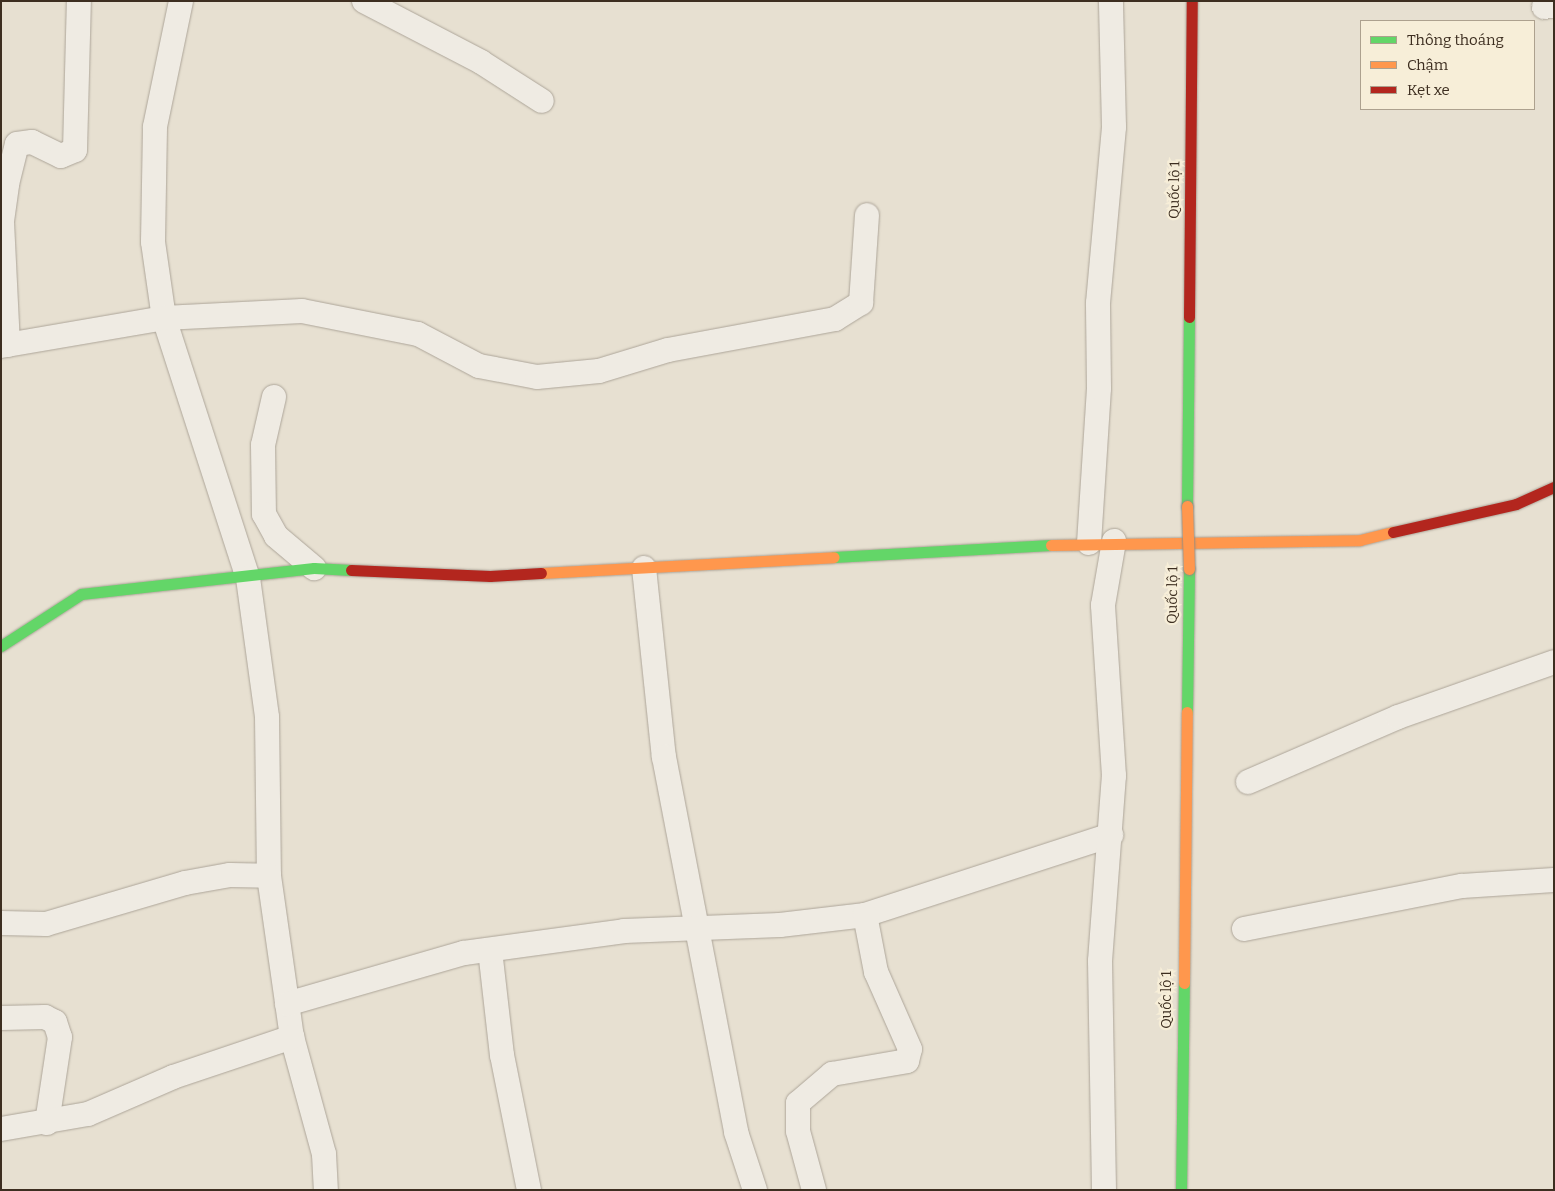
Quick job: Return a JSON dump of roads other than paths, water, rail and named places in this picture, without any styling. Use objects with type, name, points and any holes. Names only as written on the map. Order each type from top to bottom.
[{"type":"main road","name":"Quốc lộ 1","points":[[1181,1190],[1189,569],[1187,506],[1192,1]]},
{"type":"main road","points":[[1,646],[81,594],[248,578],[314,568],[490,576],[1114,541],[1360,540],[1516,504],[1554,487]]},
{"type":"street","points":[[78,1],[75,150],[61,156],[32,142],[17,144],[7,184],[2,221],[4,346],[164,318],[302,311],[418,334],[479,366],[537,377],[599,371],[668,350],[836,319],[861,303],[867,215]]},
{"type":"street","points":[[181,1],[155,127],[151,185],[153,242],[164,318],[248,578],[267,717],[269,876],[292,1037],[324,1154],[326,1190]]},
{"type":"street","points":[[364,1],[481,62],[542,101]]},
{"type":"street","points":[[1089,543],[1099,388],[1098,302],[1114,127],[1111,1]]},
{"type":"street","points":[[274,398],[263,445],[264,514],[276,536],[314,568]]},
{"type":"street","points":[[1104,1190],[1100,960],[1111,835],[1113,741],[1103,606],[1114,541]]},
{"type":"street","points":[[644,568],[664,757],[698,926],[736,1132],[755,1190]]},
{"type":"street","points":[[1248,782],[1398,717],[1554,662]]},
{"type":"street","points":[[287,1004],[405,968],[490,950],[698,926],[780,925],[865,915],[1111,835]]},
{"type":"street","points":[[1,923],[46,924],[185,883],[230,875],[269,876]]},
{"type":"street","points":[[1244,929],[1462,886],[1554,880]]},
{"type":"street","points":[[814,1190],[798,1131],[798,1103],[832,1074],[908,1061],[909,1055],[876,972],[865,915]]},
{"type":"street","points":[[490,950],[502,1055],[529,1190]]},
{"type":"street","points":[[1,1018],[45,1017],[55,1022],[60,1037],[47,1123]]},
{"type":"street","points":[[1,1129],[47,1123],[88,1114],[173,1077],[292,1037]]}]
